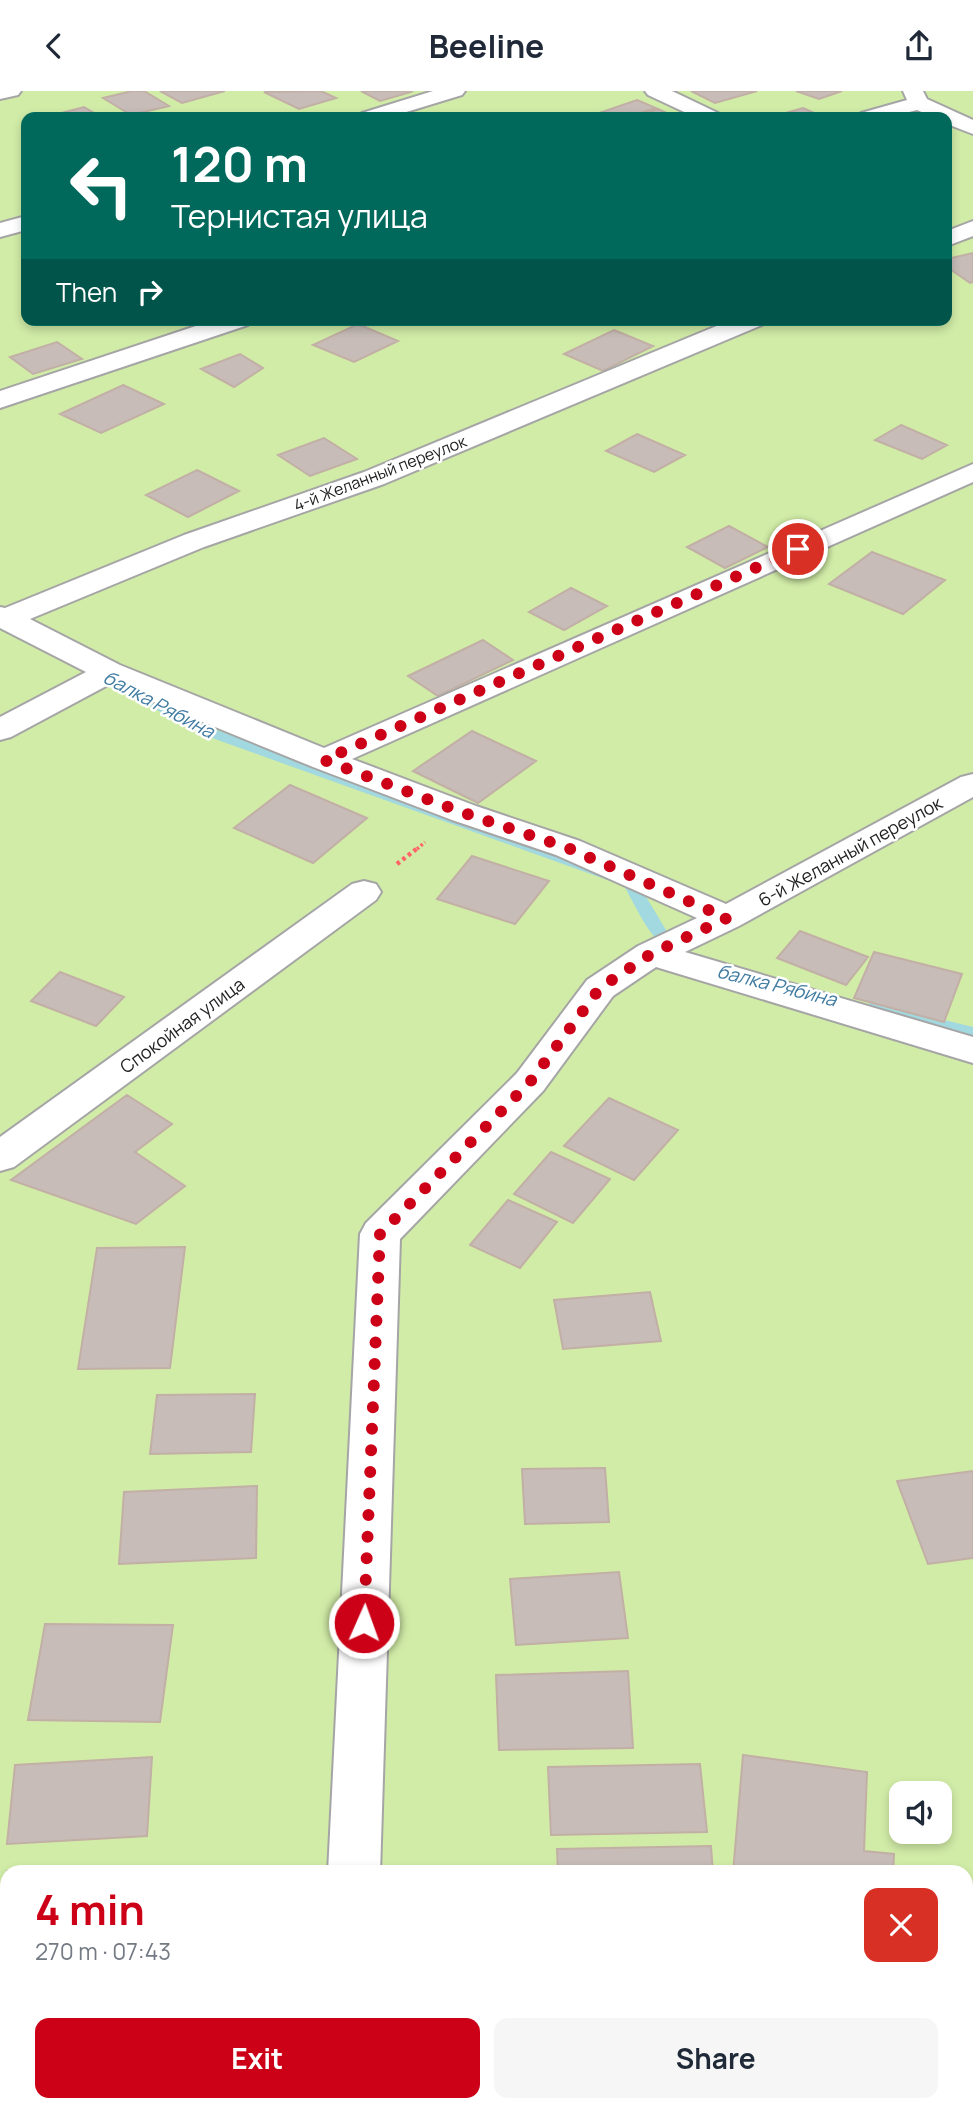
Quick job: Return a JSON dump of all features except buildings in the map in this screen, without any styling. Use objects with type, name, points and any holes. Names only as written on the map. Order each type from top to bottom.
[{"type":"street","points":[[0,93],[11,91]]},
{"type":"street","points":[[386,112],[455,91]]},
{"type":"street","points":[[655,91],[700,112]]},
{"type":"street","points":[[880,112],[916,97],[944,112]]},
{"type":"street","points":[[952,117],[973,128]]},
{"type":"street","points":[[952,219],[973,228]]},
{"type":"street","points":[[0,230],[21,224]]},
{"type":"street","points":[[952,237],[973,228]]},
{"type":"street","points":[[0,400],[221,326]]},
{"type":"street","name":"4-й Желанный переулок","points":[[3,617],[194,541],[374,478],[739,326]]},
{"type":"street","points":[[324,760],[973,472]]},
{"type":"street","points":[[3,617],[109,672],[324,760],[464,813],[568,848],[727,918]]},
{"type":"street","points":[[0,730],[109,672]]},
{"type":"street","name":"6-й Желанный переулок","points":[[354,1865],[380,1234],[530,1082],[600,988],[651,954],[727,918],[973,784]]},
{"type":"street","name":"Спокойная улица","points":[[0,1157],[364,892]]},
{"type":"street","points":[[651,954],[973,1050]]},
{"type":"path","points":[[364,892],[464,813]]},
{"type":"green space","points":[[0,91],[973,91],[973,1865],[0,1865]]},
{"type":"waterway","name":"балка Рябина","points":[[127,688],[206,731],[630,883],[660,933],[679,949]]},
{"type":"waterway","name":"балка Рябина","points":[[871,1008],[973,1033]]},
{"type":"route","points":[[364,1623],[380,1234],[530,1082],[600,988],[651,954],[727,918],[568,848],[464,813],[324,760],[798,549]]}]
